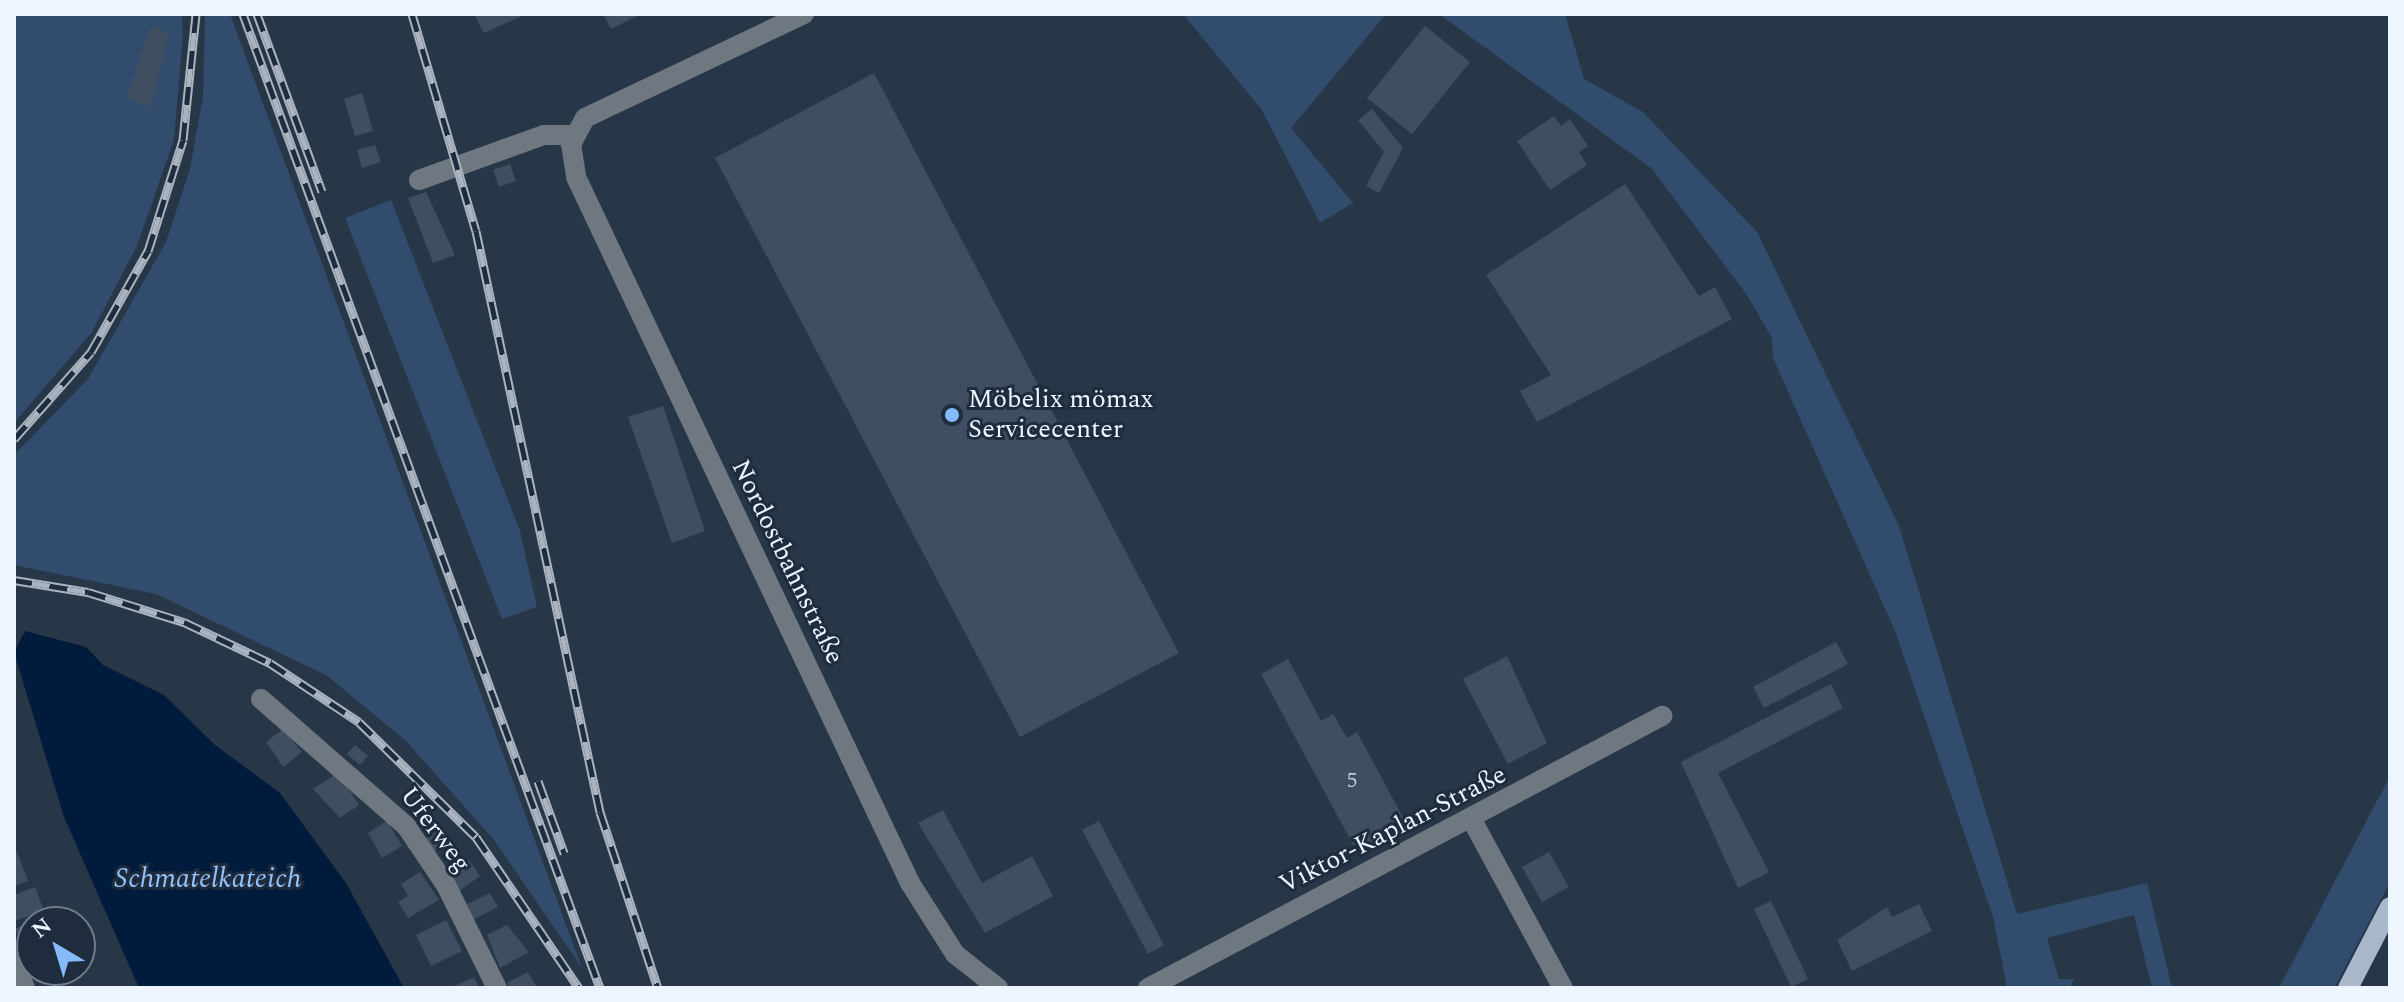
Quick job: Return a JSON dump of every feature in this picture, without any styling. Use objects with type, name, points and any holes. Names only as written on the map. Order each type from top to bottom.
[{"type":"main road","points":[[2348,988],[2390,907]]},
{"type":"street","points":[[419,180],[544,135],[573,135],[603,107],[804,14]]},
{"type":"street","name":"Nordostbahnstraße","points":[[573,135],[576,177],[910,883],[955,954],[998,988]]},
{"type":"street","name":"Uferweg","points":[[261,699],[406,826],[446,885],[497,988]]},
{"type":"street","name":"Viktor-Kaplan-Straße","points":[[1148,988],[1472,820],[1662,716]]},
{"type":"street","points":[[1472,820],[1563,988]]},
{"type":"street","points":[[14,961],[25,988]]},
{"type":"shaded area","points":[[14,14],[182,14],[183,35],[174,140],[137,246],[92,332],[14,423]]},
{"type":"shaded area","points":[[205,14],[230,14],[582,968],[494,840],[405,740],[326,675],[156,594],[14,565],[14,455],[88,379],[166,242],[190,169],[203,96]]},
{"type":"shaded area","points":[[1183,14],[1386,14],[1291,128],[1353,203],[1320,223],[1262,110]]},
{"type":"shaded area","points":[[1439,14],[1565,14],[1584,79],[1643,112],[1757,232],[1899,526],[2017,914],[2147,883],[2172,988],[2152,988],[2134,915],[2047,938],[2059,979],[2074,979],[2070,988],[2007,988],[1993,917],[1895,631],[1773,358],[1772,338],[1745,292],[1651,168]]},
{"type":"shaded area","points":[[391,200],[520,531],[537,607],[502,619],[345,218]]},
{"type":"shaded area","points":[[2390,776],[2390,882],[2334,988],[2279,988]]},
{"type":"water","name":"Schmatelkateich","points":[[25,631],[86,647],[103,665],[164,695],[215,745],[280,793],[346,883],[404,988],[139,988],[64,817],[14,652]]},
{"type":"building","points":[[474,14],[526,14],[484,33]]},
{"type":"building","points":[[603,14],[641,14],[611,29]]},
{"type":"building","points":[[151,26],[169,32],[151,107],[126,99]]},
{"type":"building","points":[[1425,26],[1470,62],[1412,134],[1367,98]]},
{"type":"building","name":"Möbelix mömax Servicecenter","points":[[874,73],[1179,653],[1020,737],[715,158]]},
{"type":"building","points":[[362,93],[373,131],[355,136],[344,99]]},
{"type":"building","points":[[1372,109],[1403,148],[1379,193],[1366,186],[1384,152],[1358,120]]},
{"type":"building","points":[[1554,116],[1561,126],[1570,119],[1588,146],[1579,152],[1587,165],[1550,190],[1517,141]]},
{"type":"building","points":[[375,145],[381,162],[362,168],[357,150]]},
{"type":"building","points":[[510,164],[516,181],[499,187],[493,170]]},
{"type":"building","points":[[1625,184],[1699,296],[1715,287],[1732,319],[1537,422],[1520,391],[1551,375],[1486,275]]},
{"type":"building","points":[[426,192],[455,255],[433,263],[408,198]]},
{"type":"building","points":[[663,406],[705,531],[672,543],[628,417]]},
{"type":"building","points":[[1836,642],[1848,664],[1764,708],[1753,687]]},
{"type":"building","points":[[1507,656],[1547,743],[1508,764],[1463,679]]},
{"type":"building","points":[[1288,659],[1321,721],[1333,714],[1347,738],[1357,732],[1407,825],[1357,852],[1261,674]]},
{"type":"building","points":[[1831,684],[1843,708],[1718,773],[1769,872],[1738,888],[1681,762]]},
{"type":"building","points":[[283,729],[302,752],[283,767],[266,742]]},
{"type":"building","points":[[355,745],[368,756],[360,765],[347,754]]},
{"type":"building","points":[[338,773],[359,805],[340,818],[313,789]]},
{"type":"building","points":[[943,810],[982,883],[1032,856],[1053,896],[985,933],[918,823]]},
{"type":"building","points":[[387,821],[402,846],[382,858],[368,833]]},
{"type":"building","points":[[1099,821],[1164,945],[1148,954],[1082,830]]},
{"type":"building","points":[[442,827],[451,841],[434,851],[426,838]]},
{"type":"building","points":[[17,852],[28,881],[14,886],[14,853]]},
{"type":"building","points":[[1549,852],[1569,887],[1542,902],[1522,867]]},
{"type":"building","points":[[469,860],[480,876],[458,892],[447,876]]},
{"type":"building","points":[[420,872],[439,900],[408,918],[398,902],[408,896],[401,884]]},
{"type":"building","points":[[35,887],[42,906],[16,906],[14,921],[14,895]]},
{"type":"building","points":[[490,893],[498,907],[474,919],[466,905]]},
{"type":"building","points":[[1771,901],[1808,979],[1791,987],[1754,909]]},
{"type":"building","points":[[1919,904],[1932,931],[1852,971],[1837,940],[1887,907],[1892,917]]},
{"type":"building","points":[[446,920],[462,951],[431,966],[416,935]]},
{"type":"building","points":[[507,925],[529,952],[500,968],[487,935]]},
{"type":"building","points":[[528,972],[536,986],[510,988],[507,983]]},
{"type":"building","points":[[474,977],[479,988],[444,988],[457,985]]},
{"type":"railway","points":[[14,439],[91,352],[148,251],[183,140],[196,14]]},
{"type":"railway","points":[[243,14],[600,988]]},
{"type":"railway","points":[[257,14],[322,192]]},
{"type":"railway","points":[[412,14],[476,231],[600,812],[658,988]]},
{"type":"railway","points":[[14,580],[88,592],[184,622],[270,663],[359,722],[476,837],[579,988]]},
{"type":"railway","points":[[538,781],[564,853]]},
{"type":"place","name":"Möbelix mömax Servicecenter","points":[[952,415]]}]
